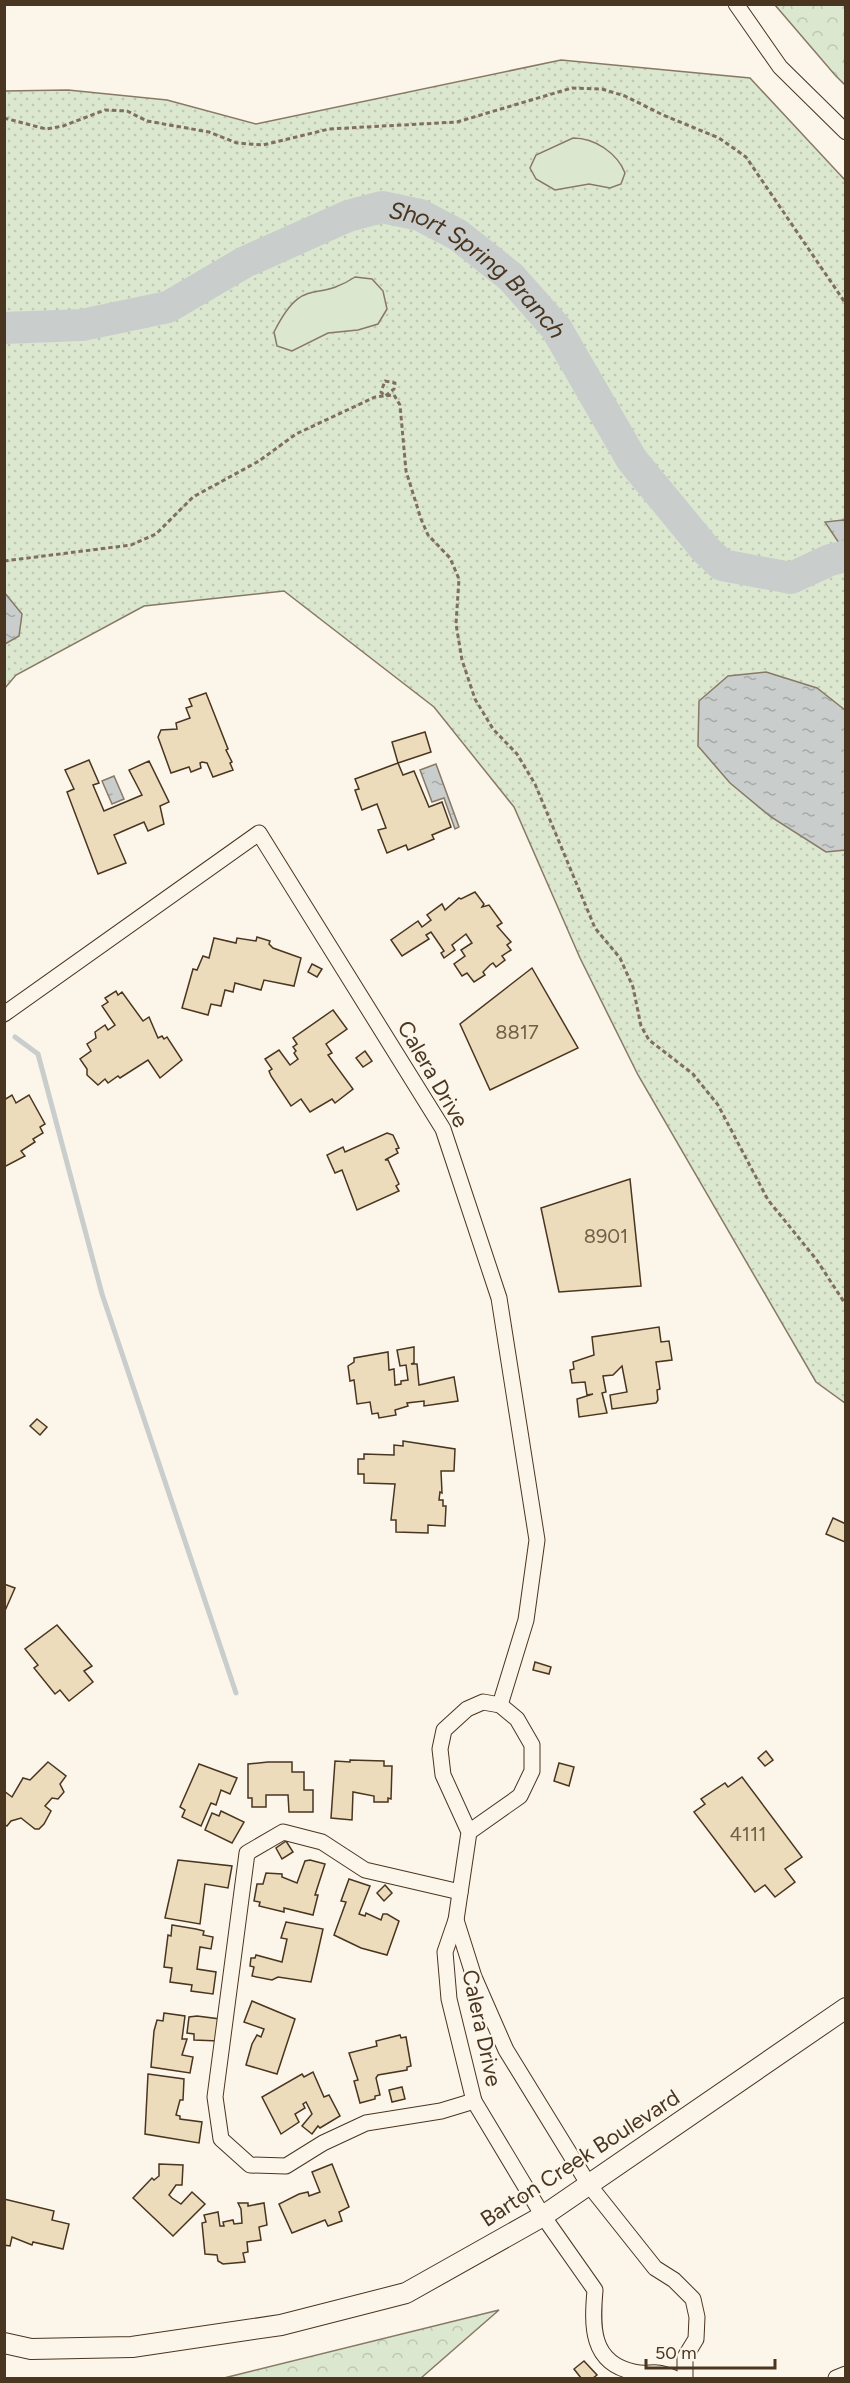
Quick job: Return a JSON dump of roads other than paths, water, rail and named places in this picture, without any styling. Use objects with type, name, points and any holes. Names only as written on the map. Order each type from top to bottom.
[{"type":"street","points":[[736,4],[780,67],[846,132]]},
{"type":"street","name":"Calera Drive","points":[[4,1014],[259,833],[443,1129],[499,1298],[537,1540],[526,1620],[500,1705]]},
{"type":"street","points":[[483,1702],[500,1705],[517,1719],[532,1744],[532,1771],[520,1796],[469,1832],[443,1775],[440,1749],[444,1730],[467,1709],[483,1702]]},
{"type":"street","points":[[460,1892],[365,1870],[322,1842],[284,1832],[247,1853],[215,2097],[221,2139],[250,2165],[286,2166],[323,2143],[366,2123],[441,2111],[474,2101]]},
{"type":"street","name":"Calera Drive","points":[[469,1832],[456,1920],[445,1952],[449,1999],[474,2101],[543,2217],[595,2290],[593,2315],[595,2343],[615,2365],[635,2372],[658,2371],[674,2379]]},
{"type":"street","name":"Calera Drive","points":[[456,1920],[474,1977],[506,2050],[589,2185],[655,2268],[674,2280],[693,2299],[697,2317],[696,2339],[685,2358],[685,2379]]},
{"type":"street","name":"Barton Creek Boulevard","points":[[4,2343],[31,2349],[132,2347],[281,2325],[406,2293],[543,2217],[846,2008]]},
{"type":"street","points":[[836,2379],[846,2374]]},
{"type":"water","points":[[845,521],[845,552],[825,522]]},
{"type":"water","points":[[4,592],[22,614],[19,636],[5,644]]},
{"type":"water","points":[[766,672],[817,688],[845,710],[845,850],[826,852],[771,817],[730,783],[698,746],[699,701],[728,676]]},
{"type":"water","points":[[436,764],[459,827],[455,829],[444,798],[432,802],[420,770]]},
{"type":"water","points":[[114,776],[124,799],[112,804],[102,781]]},
{"type":"waterway","name":"Short Spring Branch","points":[[4,328],[82,325],[168,307],[245,262],[348,216],[382,207],[420,215],[458,235],[511,277],[556,328],[632,460],[706,550],[722,565],[791,578],[830,560],[846,556]]},
{"type":"waterway","points":[[15,1037],[38,1054],[102,1294],[236,1693]]}]
